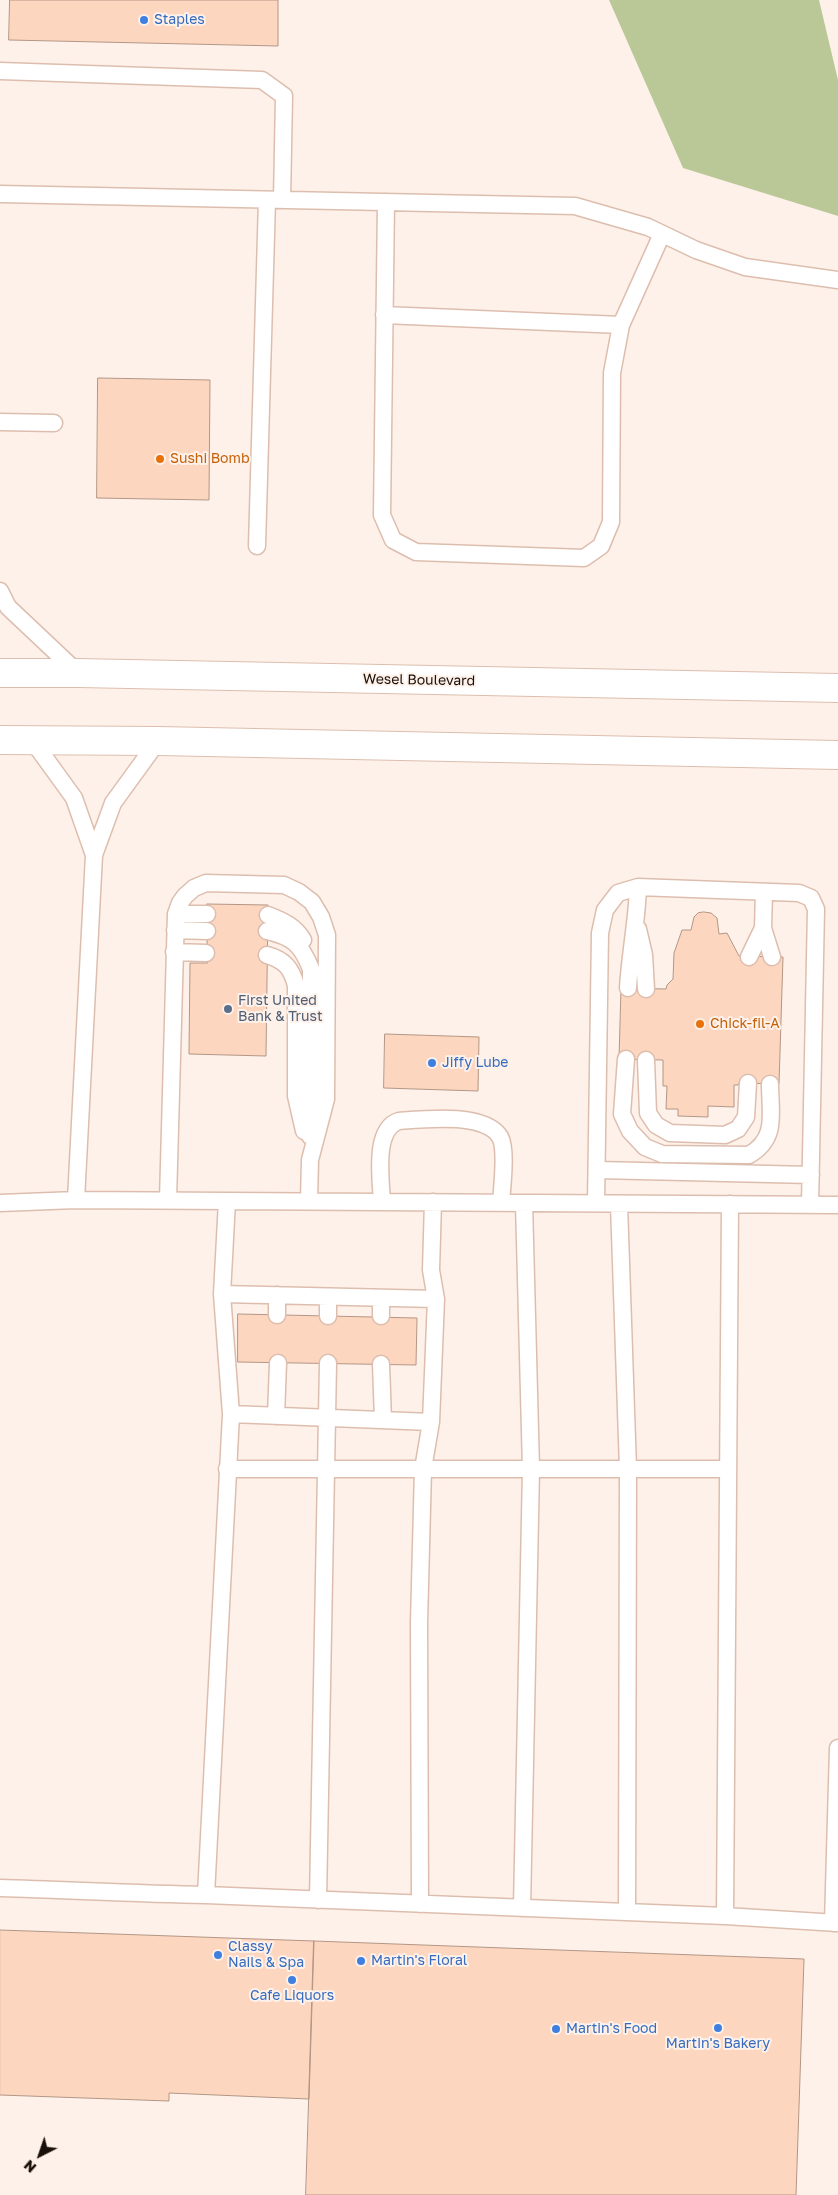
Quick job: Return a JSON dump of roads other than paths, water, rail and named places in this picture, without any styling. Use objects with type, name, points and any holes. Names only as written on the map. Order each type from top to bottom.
[{"type":"main road","name":"Wesel Boulevard","points":[[0,673],[838,688]]},
{"type":"main road","points":[[0,740],[158,741],[838,755]]},
{"type":"lane","points":[[0,71],[262,80],[284,96],[275,200],[257,546]]},
{"type":"lane","points":[[0,194],[575,206],[648,227],[696,250],[745,267],[838,280]]},
{"type":"lane","points":[[386,202],[382,515],[393,540],[416,552],[584,558],[600,546],[611,522],[612,373],[621,325],[662,234]]},
{"type":"lane","points":[[384,315],[621,325]]},
{"type":"lane","points":[[0,422],[54,423]]},
{"type":"lane","points":[[0,591],[8,607],[78,673]]},
{"type":"lane","points":[[32,740],[74,798],[94,855]]},
{"type":"lane","points":[[76,1200],[94,855],[113,803],[158,741]]},
{"type":"lane","points":[[168,1200],[176,914],[185,896],[194,888],[206,883],[284,885],[299,892],[312,902],[321,917],[327,935],[326,1099],[310,1160]]},
{"type":"lane","points":[[628,988],[630,953],[637,922],[638,887]]},
{"type":"lane","points":[[596,1203],[598,1170],[600,933],[606,910],[618,894],[638,887],[799,893],[811,898],[816,909],[810,1205]]},
{"type":"lane","points":[[764,892],[763,928],[772,957]]},
{"type":"lane","points":[[176,914],[207,914]]},
{"type":"lane","points":[[637,922],[644,955],[646,989]]},
{"type":"lane","points":[[268,923],[297,944],[305,955],[311,969],[309,1201]]},
{"type":"lane","points":[[750,957],[763,928]]},
{"type":"lane","points":[[175,930],[207,931]]},
{"type":"lane","points":[[174,952],[206,952]]},
{"type":"lane","points":[[267,955],[281,960],[288,966],[293,974],[296,986],[296,1096],[310,1160]]},
{"type":"lane","points":[[626,1060],[622,1114],[630,1131],[645,1147],[662,1154],[749,1155],[762,1147],[770,1132],[770,1084]]},
{"type":"lane","points":[[646,1060],[648,1113],[656,1125],[670,1133],[725,1135],[738,1129],[746,1117],[748,1083]]},
{"type":"lane","points":[[382,1202],[380,1159],[385,1133],[393,1123],[399,1121],[453,1119],[485,1124],[500,1137],[503,1147],[501,1203]]},
{"type":"lane","points":[[598,1170],[811,1175]]},
{"type":"lane","points":[[0,1203],[76,1200],[226,1200],[838,1205]]},
{"type":"lane","points":[[206,1895],[231,1414],[222,1294],[226,1200]]},
{"type":"lane","points":[[420,1904],[419,1623],[422,1469],[431,1422],[436,1299],[431,1270],[433,1202]]},
{"type":"lane","points":[[522,1908],[531,1469],[524,1203]]},
{"type":"lane","points":[[619,1204],[628,1469],[627,1912]]},
{"type":"lane","points":[[725,1916],[730,1204]]},
{"type":"lane","points":[[222,1294],[436,1299]]},
{"type":"lane","points":[[277,1295],[277,1315]]},
{"type":"lane","points":[[328,1297],[328,1316]]},
{"type":"lane","points":[[381,1298],[381,1316]]},
{"type":"lane","points":[[276,1416],[278,1363]]},
{"type":"lane","points":[[318,1900],[329,1419],[328,1363]]},
{"type":"lane","points":[[381,1364],[383,1420]]},
{"type":"lane","points":[[231,1414],[431,1422]]},
{"type":"lane","points":[[227,1469],[728,1469]]},
{"type":"lane","points":[[0,1888],[725,1916],[836,1923],[838,1748]]},
{"type":"place","name":"Staples","points":[[144,20]]},
{"type":"place","name":"Sushi Bomb","points":[[160,459]]},
{"type":"place","name":"First United Bank & Trust","points":[[228,1009]]},
{"type":"place","name":"Chick-fil-A","points":[[700,1024]]},
{"type":"place","name":"Jiffy Lube","points":[[432,1063]]},
{"type":"place","name":"Classy Nails & Spa","points":[[218,1955]]},
{"type":"place","name":"Martin's Floral","points":[[361,1961]]},
{"type":"place","name":"Cafe Liquors","points":[[292,1980]]},
{"type":"place","name":"Martin's Bakery","points":[[718,2028]]},
{"type":"place","name":"Martin's Food","points":[[556,2029]]}]
